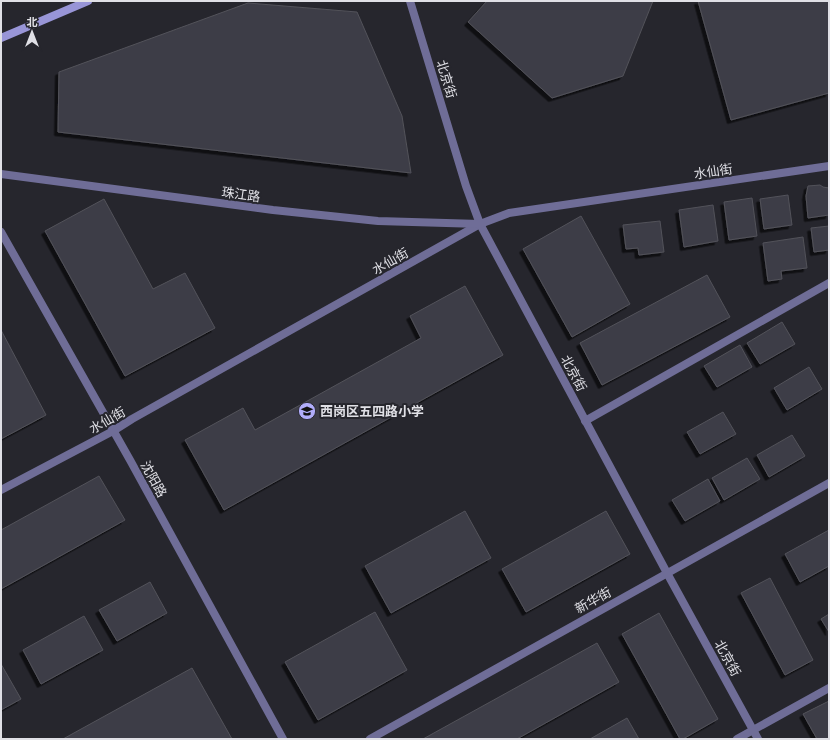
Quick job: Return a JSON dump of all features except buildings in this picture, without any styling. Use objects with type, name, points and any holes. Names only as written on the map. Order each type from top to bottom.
[{"type":"main road","points":[[1,38],[88,1]]},
{"type":"street","name":"北京街","points":[[410,1],[466,186],[480,224],[758,739]]},
{"type":"street","name":"水仙街","points":[[1,490],[114,431],[132,419],[480,224],[509,213],[829,166]]},
{"type":"street","name":"珠江路","points":[[1,174],[273,210],[356,219],[480,224]]},
{"type":"street","name":"沈阳路","points":[[1,232],[114,431],[283,739]]},
{"type":"street","points":[[585,421],[829,283]]},
{"type":"street","name":"新华街","points":[[370,739],[829,483]]},
{"type":"street","points":[[737,739],[829,688]]},
{"type":"place","name":"西岗区五四路小学","points":[[307,411]]}]
